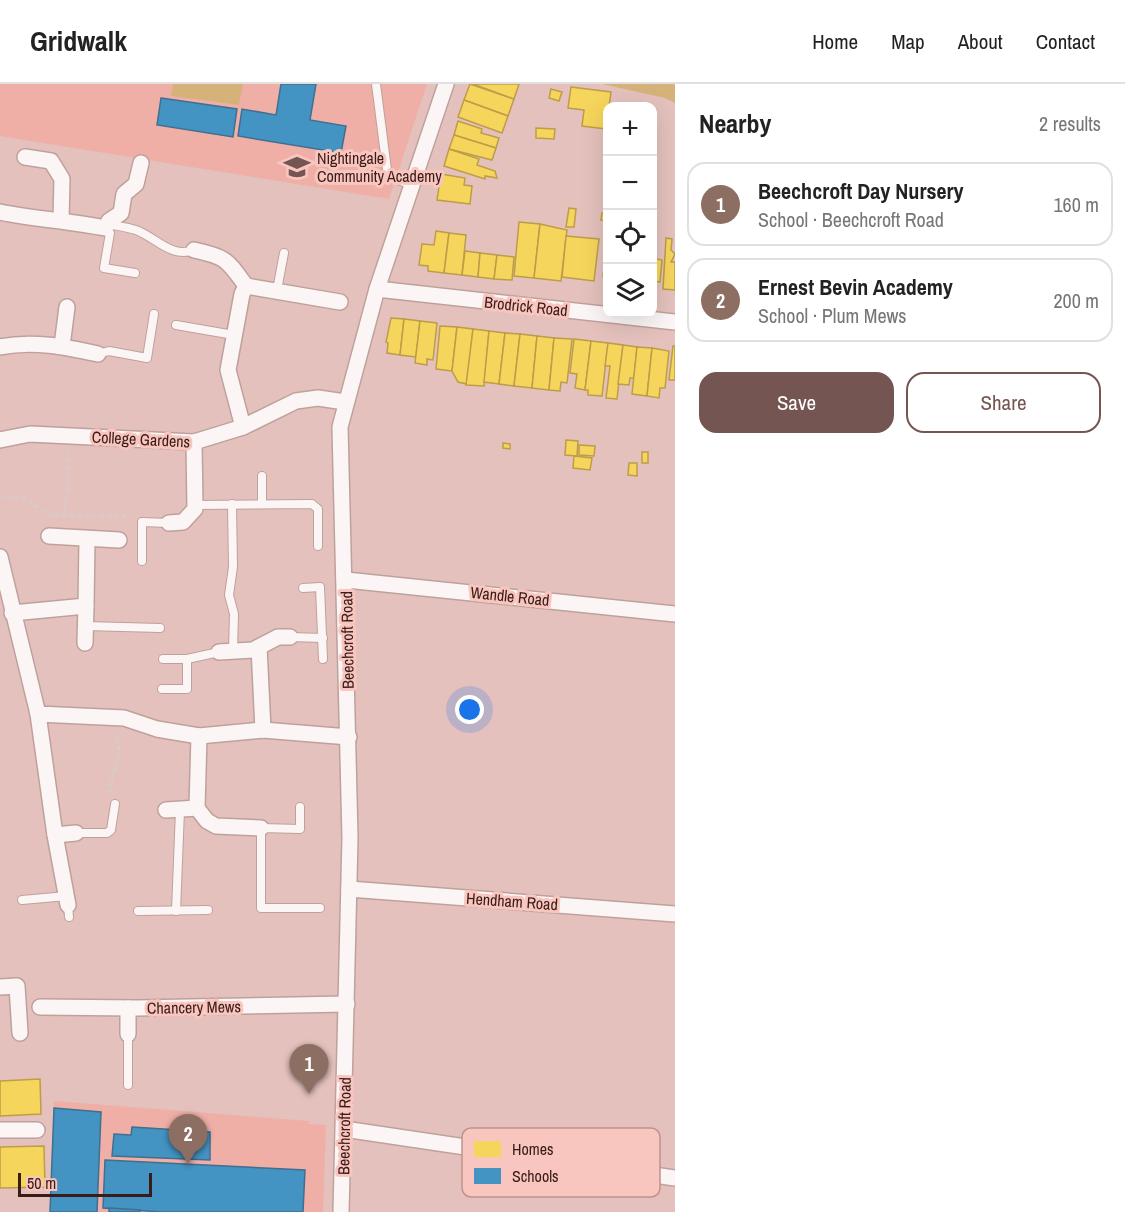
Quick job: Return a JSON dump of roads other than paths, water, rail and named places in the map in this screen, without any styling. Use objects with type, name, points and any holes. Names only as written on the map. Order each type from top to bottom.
[{"type":"street","name":"Beechcroft Road","points":[[341,1212],[349,889],[349,737],[346,580],[339,449],[345,402],[377,289],[446,84]]},
{"type":"street","points":[[25,157],[51,162],[62,179],[61,219]]},
{"type":"street","points":[[0,212],[39,220],[61,219],[106,226],[121,213],[124,194],[136,183],[141,163]]},
{"type":"street","points":[[194,250],[219,255],[229,262],[246,286],[340,302]]},
{"type":"street","points":[[243,427],[228,370],[242,294],[246,286]]},
{"type":"street","name":"Brodrick Road","points":[[377,289],[675,322]]},
{"type":"street","points":[[62,346],[67,307]]},
{"type":"street","points":[[0,346],[18,343],[62,346],[98,354]]},
{"type":"street","name":"College Gardens","points":[[0,440],[30,434],[194,442],[243,427],[296,400],[318,398],[345,402]]},
{"type":"street","points":[[170,523],[183,522],[196,505],[194,442]]},
{"type":"street","points":[[49,536],[119,540]]},
{"type":"street","points":[[85,643],[87,538]]},
{"type":"street","points":[[0,557],[38,714],[68,906]]},
{"type":"street","name":"Wandle Road","points":[[346,580],[675,614]]},
{"type":"street","points":[[12,613],[86,606]]},
{"type":"street","points":[[226,652],[260,647],[278,638],[290,637]]},
{"type":"street","points":[[260,647],[263,730]]},
{"type":"street","points":[[38,714],[124,718],[157,729],[199,736],[263,730],[349,737]]},
{"type":"street","points":[[199,736],[197,808],[207,821],[216,826],[261,828]]},
{"type":"street","points":[[173,810],[197,808]]},
{"type":"street","points":[[55,834],[76,833]]},
{"type":"street","name":"Hendham Road","points":[[349,889],[675,914]]},
{"type":"street","points":[[0,987],[17,987],[20,1033]]},
{"type":"street","name":"Chancery Mews","points":[[40,1007],[128,1008],[347,1004]]},
{"type":"street","points":[[128,1008],[128,1034]]},
{"type":"street","points":[[344,1129],[462,1146]]},
{"type":"street","points":[[0,1130],[37,1130]]},
{"type":"street","points":[[660,1176],[675,1178]]},
{"type":"lane","points":[[376,84],[387,170],[391,178],[412,185]]},
{"type":"lane","points":[[106,226],[138,231],[170,249],[187,253],[194,250]]},
{"type":"lane","points":[[106,226],[110,232],[104,268],[135,273]]},
{"type":"lane","points":[[277,290],[284,253]]},
{"type":"lane","points":[[98,354],[109,351],[147,358],[154,314]]},
{"type":"lane","points":[[176,325],[234,335]]},
{"type":"lane","points":[[262,476],[262,504]]},
{"type":"lane","points":[[163,659],[187,659],[226,652],[234,614],[229,595],[233,567],[232,504]]},
{"type":"lane","points":[[196,505],[312,504],[316,506],[318,546]]},
{"type":"lane","points":[[142,561],[142,522],[170,523]]},
{"type":"lane","points":[[303,588],[320,587],[323,659]]},
{"type":"lane","points":[[86,626],[160,628]]},
{"type":"lane","points":[[290,637],[323,638]]},
{"type":"lane","points":[[162,689],[187,689],[187,659]]},
{"type":"lane","points":[[76,833],[107,833],[111,830],[114,804]]},
{"type":"lane","points":[[300,807],[300,829],[261,828],[261,908],[320,908]]},
{"type":"lane","points":[[173,810],[176,911]]},
{"type":"lane","points":[[22,900],[68,906]]},
{"type":"lane","points":[[138,912],[208,910]]},
{"type":"lane","points":[[128,1034],[128,1085]]},
{"type":"place","name":"Nightingale Community Academy","points":[[297,167]]},
{"type":"place","name":"Beechcroft Day Nursery","points":[[309,1094]]},
{"type":"place","name":"Ernest Bevin Academy","points":[[188,1164]]}]
